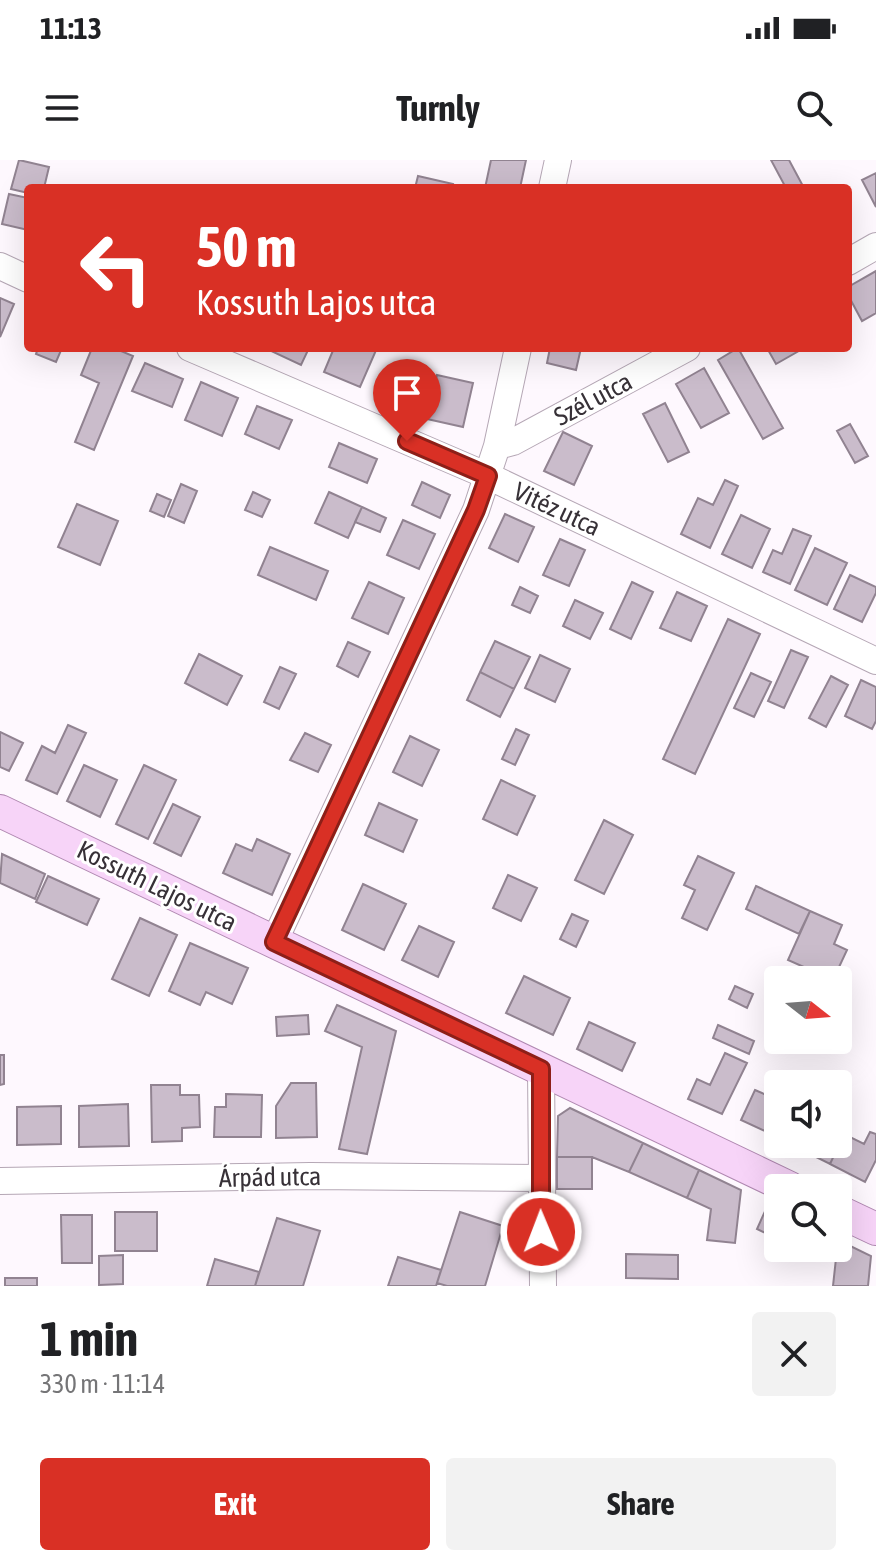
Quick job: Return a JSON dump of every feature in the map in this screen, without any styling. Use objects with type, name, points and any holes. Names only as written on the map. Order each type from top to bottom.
[{"type":"main road","name":"Kossuth Lajos utca","points":[[0,811],[764,1176]]},
{"type":"main road","points":[[852,1218],[876,1229]]},
{"type":"street","points":[[553,184],[558,160]]},
{"type":"street","points":[[852,260],[876,246]]},
{"type":"street","points":[[0,266],[24,277]]},
{"type":"street","name":"Vitéz utca","points":[[199,352],[488,476],[876,661]]},
{"type":"street","points":[[274,942],[476,510],[497,446],[517,352]]},
{"type":"street","name":"Szél utca","points":[[497,446],[513,442],[680,352]]},
{"type":"street","points":[[541,1069],[543,1286]]},
{"type":"street","name":"Árpád utca","points":[[0,1181],[310,1176],[540,1178]]},
{"type":"building","points":[[19,160],[49,167],[45,184],[24,184],[24,192],[11,189]]},
{"type":"building","points":[[491,160],[526,160],[521,184],[486,184]]},
{"type":"building","points":[[771,160],[789,160],[802,184],[784,184]]},
{"type":"building","points":[[876,173],[876,207],[862,180]]},
{"type":"building","points":[[418,176],[453,184],[416,184]]},
{"type":"building","points":[[9,194],[24,197],[24,229],[2,224]]},
{"type":"building","points":[[876,271],[876,313],[862,321],[852,302],[852,285]]},
{"type":"building","points":[[0,298],[14,304],[0,337]]},
{"type":"building","points":[[37,352],[60,352],[56,362]]},
{"type":"building","points":[[90,352],[124,352],[133,356],[94,450],[75,442],[99,383],[81,375]]},
{"type":"building","points":[[273,352],[307,352],[301,365]]},
{"type":"building","points":[[332,352],[375,352],[360,387],[324,372]]},
{"type":"building","points":[[549,352],[580,352],[576,370],[547,363]]},
{"type":"building","points":[[731,352],[740,352],[783,428],[763,439],[718,360]]},
{"type":"building","points":[[769,352],[797,352],[776,364]]},
{"type":"building","points":[[145,363],[183,379],[172,407],[132,391]]},
{"type":"building","points":[[704,368],[729,413],[701,428],[676,384]]},
{"type":"building","points":[[437,375],[473,383],[463,427],[427,419]]},
{"type":"building","points":[[201,382],[238,398],[222,436],[185,420]]},
{"type":"building","points":[[665,403],[689,452],[668,462],[643,414]]},
{"type":"building","points":[[257,406],[292,420],[279,449],[245,434]]},
{"type":"building","points":[[850,424],[868,456],[855,463],[837,431]]},
{"type":"building","points":[[563,432],[592,446],[574,485],[544,471]]},
{"type":"building","points":[[339,443],[377,459],[367,483],[329,467]]},
{"type":"building","points":[[725,480],[738,486],[710,548],[681,534],[698,498],[713,505]]},
{"type":"building","points":[[422,482],[450,495],[440,518],[412,505]]},
{"type":"building","points":[[181,484],[197,491],[184,523],[168,516]]},
{"type":"building","points":[[253,492],[270,500],[262,517],[245,510]]},
{"type":"building","points":[[329,492],[362,507],[348,538],[315,523]]},
{"type":"building","points":[[157,494],[171,500],[164,517],[150,511]]},
{"type":"building","points":[[77,504],[118,521],[100,565],[58,547]]},
{"type":"building","points":[[362,507],[386,518],[380,532],[355,522]]},
{"type":"building","points":[[505,514],[534,527],[518,562],[489,548]]},
{"type":"building","points":[[741,515],[770,529],[752,568],[722,554]]},
{"type":"building","points":[[403,520],[435,534],[419,569],[387,555]]},
{"type":"building","points":[[793,529],[811,536],[790,584],[763,572],[773,550],[782,554]]},
{"type":"building","points":[[560,539],[585,550],[569,586],[543,575]]},
{"type":"building","points":[[270,547],[328,571],[316,600],[258,575]]},
{"type":"building","points":[[815,548],[847,563],[827,605],[795,590]]},
{"type":"building","points":[[850,575],[876,587],[862,622],[834,609]]},
{"type":"building","points":[[369,582],[404,598],[388,634],[352,618]]},
{"type":"building","points":[[632,582],[653,592],[631,639],[610,629]]},
{"type":"building","points":[[520,587],[538,596],[530,613],[512,605]]},
{"type":"building","points":[[677,592],[707,606],[691,641],[660,628]]},
{"type":"building","points":[[575,600],[603,613],[590,639],[563,626]]},
{"type":"building","points":[[728,619],[760,634],[695,774],[663,759]]},
{"type":"building","points":[[495,641],[530,657],[514,689],[480,672]]},
{"type":"building","points":[[348,642],[370,652],[358,677],[337,666]]},
{"type":"building","points":[[791,650],[808,657],[784,708],[768,701]]},
{"type":"building","points":[[199,654],[242,676],[227,705],[185,683]]},
{"type":"building","points":[[540,655],[570,669],[555,702],[525,688]]},
{"type":"building","points":[[280,667],[296,674],[279,709],[264,702]]},
{"type":"building","points":[[480,672],[514,689],[500,717],[467,700]]},
{"type":"building","points":[[751,673],[771,682],[754,717],[734,708]]},
{"type":"building","points":[[831,676],[848,685],[826,727],[809,718]]},
{"type":"building","points":[[861,680],[876,687],[876,721],[872,729],[845,716]]},
{"type":"building","points":[[68,725],[86,733],[57,794],[26,780],[42,746],[55,753]]},
{"type":"building","points":[[516,729],[529,735],[515,765],[502,759]]},
{"type":"building","points":[[0,732],[23,743],[9,771],[0,767]]},
{"type":"building","points":[[305,733],[331,745],[318,772],[290,760]]},
{"type":"building","points":[[410,736],[439,750],[422,786],[393,772]]},
{"type":"building","points":[[84,765],[117,780],[100,817],[67,801]]},
{"type":"building","points":[[144,765],[176,780],[148,839],[116,824]]},
{"type":"building","points":[[501,780],[535,796],[517,835],[483,819]]},
{"type":"building","points":[[379,803],[417,820],[403,852],[365,835]]},
{"type":"building","points":[[173,804],[200,817],[181,856],[154,843]]},
{"type":"building","points":[[604,820],[633,835],[604,894],[575,880]]},
{"type":"building","points":[[257,839],[290,854],[272,895],[223,873],[236,844],[252,851]]},
{"type":"building","points":[[2,854],[45,874],[35,899],[0,883]]},
{"type":"building","points":[[698,856],[734,873],[707,930],[682,918],[695,890],[684,885]]},
{"type":"building","points":[[508,875],[537,888],[521,921],[493,908]]},
{"type":"building","points":[[48,876],[99,899],[87,925],[36,902]]},
{"type":"building","points":[[363,884],[406,904],[384,950],[342,930]]},
{"type":"building","points":[[756,886],[810,911],[799,934],[746,909]]},
{"type":"building","points":[[810,911],[842,925],[834,944],[847,950],[840,966],[802,966],[788,960]]},
{"type":"building","points":[[572,914],[588,921],[576,947],[560,939]]},
{"type":"building","points":[[140,918],[177,935],[149,996],[112,979]]},
{"type":"building","points":[[419,926],[454,942],[438,977],[402,960]]},
{"type":"building","points":[[190,943],[248,968],[232,1004],[206,992],[200,1005],[169,991]]},
{"type":"building","points":[[524,976],[570,998],[553,1035],[506,1013]]},
{"type":"building","points":[[735,986],[753,994],[747,1008],[729,999]]},
{"type":"building","points":[[337,1005],[396,1031],[367,1154],[339,1149],[362,1047],[325,1031]]},
{"type":"building","points":[[308,1015],[309,1034],[277,1036],[276,1017]]},
{"type":"building","points":[[589,1022],[635,1043],[622,1071],[577,1049]]},
{"type":"building","points":[[718,1025],[754,1041],[749,1054],[713,1038]]},
{"type":"building","points":[[725,1053],[747,1063],[722,1114],[688,1099],[697,1079],[710,1085]]},
{"type":"building","points":[[0,1055],[4,1055],[4,1084],[0,1085]]},
{"type":"building","points":[[291,1083],[316,1083],[317,1137],[276,1138],[276,1106]]},
{"type":"building","points":[[151,1085],[180,1085],[180,1095],[199,1095],[200,1127],[182,1128],[182,1141],[152,1142]]},
{"type":"building","points":[[755,1090],[764,1094],[764,1131],[741,1120]]},
{"type":"building","points":[[226,1094],[262,1095],[261,1137],[214,1137],[215,1107],[226,1107]]},
{"type":"building","points":[[128,1104],[129,1146],[79,1147],[79,1106]]},
{"type":"building","points":[[61,1106],[61,1144],[17,1145],[17,1107]]},
{"type":"building","points":[[570,1108],[643,1143],[629,1172],[592,1157],[557,1157],[558,1116]]},
{"type":"building","points":[[870,1132],[876,1134],[876,1160],[865,1182],[830,1164],[833,1158],[852,1158],[852,1138],[864,1144]]},
{"type":"building","points":[[643,1143],[699,1170],[687,1198],[629,1172]]},
{"type":"building","points":[[557,1157],[592,1157],[592,1189],[557,1189]]},
{"type":"building","points":[[818,1158],[833,1158],[830,1164]]},
{"type":"building","points":[[699,1170],[741,1190],[735,1243],[707,1240],[711,1209],[687,1198]]},
{"type":"building","points":[[115,1212],[157,1212],[157,1251],[115,1251]]},
{"type":"building","points":[[460,1212],[503,1226],[485,1286],[437,1283]]},
{"type":"building","points":[[764,1213],[764,1232],[757,1229]]},
{"type":"building","points":[[61,1215],[92,1215],[92,1263],[62,1263]]},
{"type":"building","points":[[277,1218],[320,1231],[303,1286],[255,1286]]},
{"type":"building","points":[[852,1247],[871,1256],[868,1286],[833,1286],[836,1262],[852,1262]]},
{"type":"building","points":[[626,1254],[678,1255],[678,1279],[626,1278]]},
{"type":"building","points":[[123,1255],[123,1284],[99,1285],[99,1256]]},
{"type":"building","points":[[398,1257],[441,1270],[436,1286],[388,1286]]},
{"type":"building","points":[[215,1259],[259,1272],[255,1286],[207,1286]]},
{"type":"building","points":[[5,1278],[37,1278],[37,1286],[5,1286]]},
{"type":"route","points":[[407,441],[488,476],[476,510],[274,942],[541,1069],[541,1232]]}]
